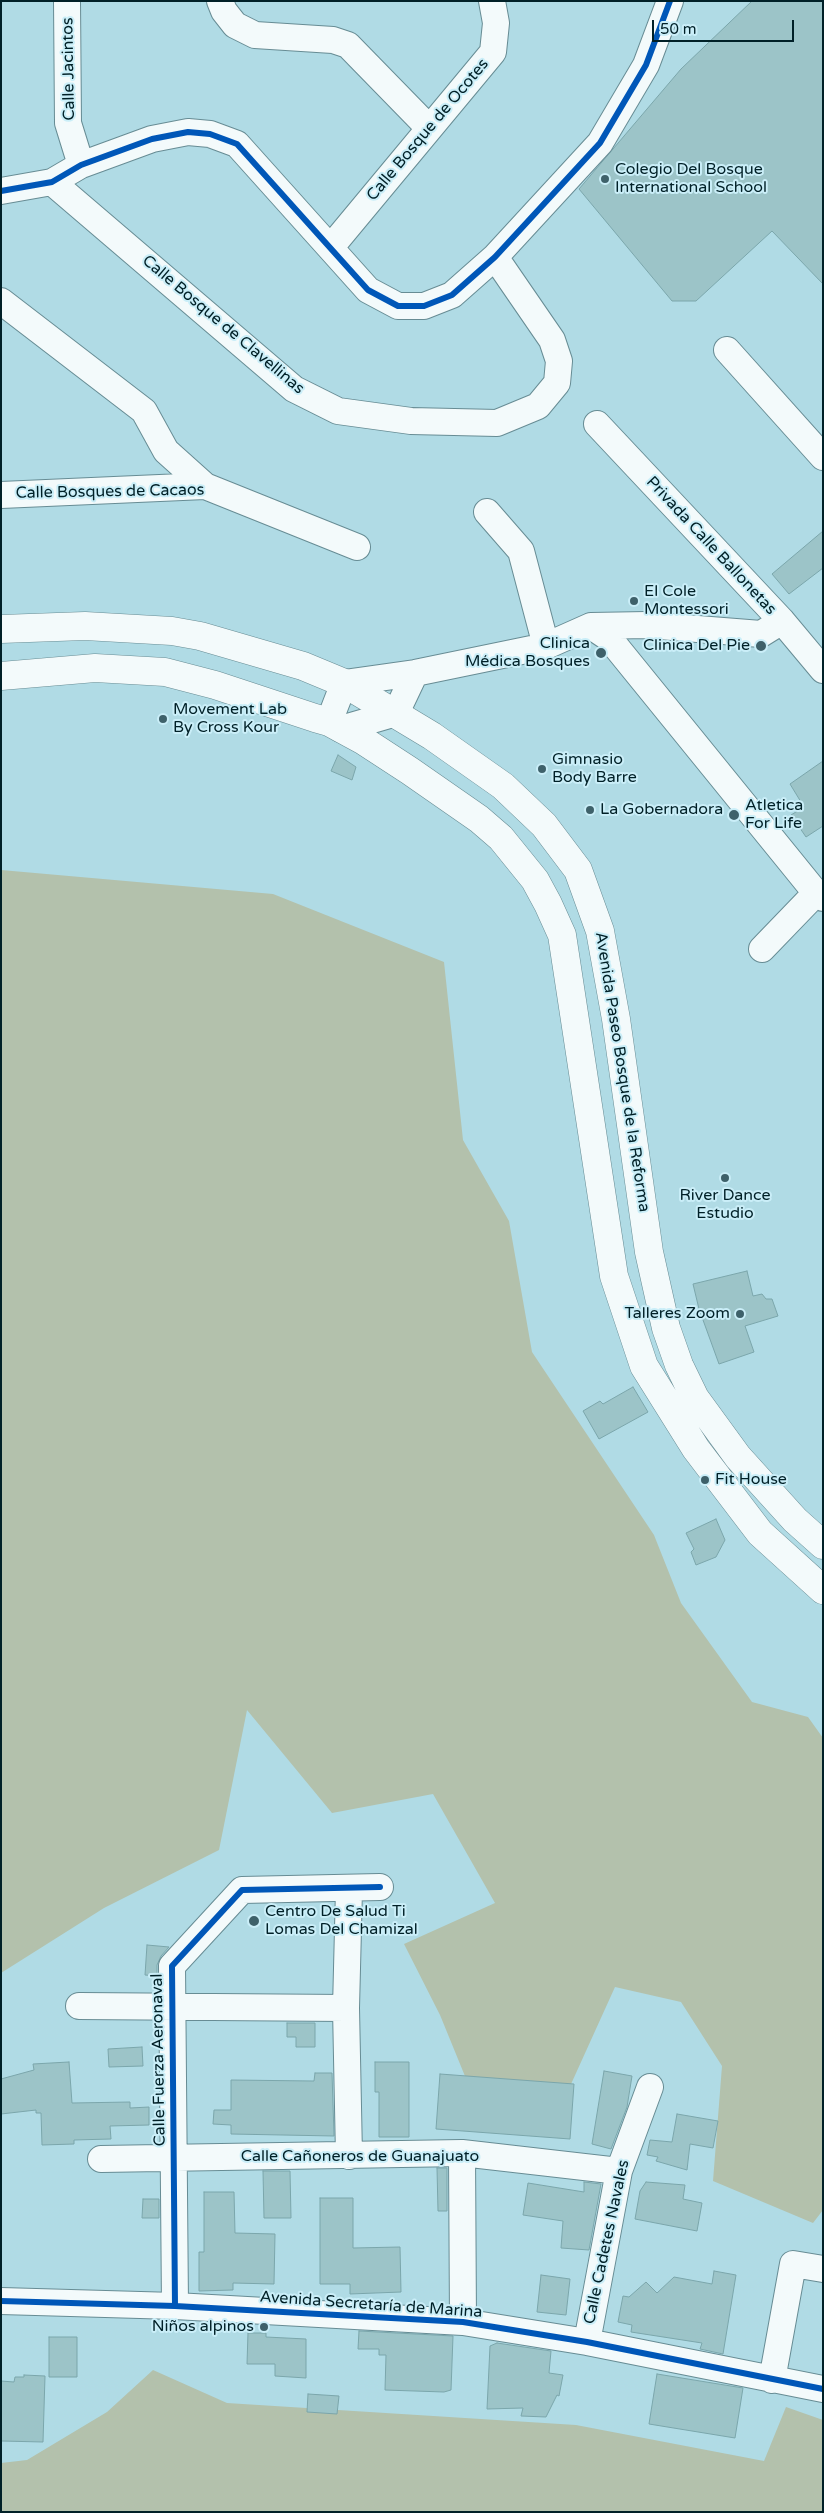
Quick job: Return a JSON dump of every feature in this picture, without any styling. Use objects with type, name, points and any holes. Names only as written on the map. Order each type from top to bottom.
[{"type":"main road","name":"Avenida Paseo Bosque de la Reforma","points":[[1,629],[85,626],[133,627],[200,636],[275,657],[344,683],[399,715],[503,786],[544,825],[578,870],[592,905],[607,962],[645,1210],[649,1252],[666,1328],[679,1365],[695,1398],[738,1458],[795,1520],[823,1545]]},
{"type":"main road","points":[[1,676],[95,668],[166,672],[214,685],[335,725],[384,754],[472,814],[501,838],[535,880],[562,935],[614,1276],[644,1366],[696,1449],[760,1533],[823,1590]]},
{"type":"main road","points":[[384,754],[379,744],[382,729],[399,715]]},
{"type":"main road","points":[[604,1210],[617,1220],[625,1222],[638,1219],[645,1210]]},
{"type":"main road","points":[[611,1260],[620,1243],[629,1239],[641,1243],[649,1252]]},
{"type":"street","name":"Calle Jacintos","points":[[68,1],[68,123],[81,165]]},
{"type":"street","points":[[220,1],[224,11],[235,25],[255,35],[333,40],[348,45],[429,128]]},
{"type":"street","name":"Calle Bosque de Ocotes","points":[[331,247],[493,52],[496,23],[492,1]]},
{"type":"street","points":[[1,191],[52,182],[81,165],[152,139],[188,132],[210,134],[237,144],[368,290],[398,306],[424,306],[452,294],[495,258],[600,143],[646,65],[670,1]]},
{"type":"street","name":"Calle Bosque de Clavellinas","points":[[52,182],[294,389],[338,411],[411,421],[497,423],[538,406],[557,383],[559,361],[552,340],[495,258]]},
{"type":"street","points":[[1,301],[144,411],[166,451],[205,486]]},
{"type":"street","points":[[727,350],[823,457]]},
{"type":"street","name":"Privada Calle Ballonetas","points":[[597,424],[782,621],[823,670]]},
{"type":"street","name":"Calle Bosques de Cacaos","points":[[1,495],[205,486],[358,547]]},
{"type":"street","points":[[487,512],[521,551],[546,646]]},
{"type":"street","points":[[415,673],[399,715],[335,725],[344,683],[415,673],[546,646],[591,626],[647,624],[761,634],[782,621]]},
{"type":"street","points":[[591,626],[609,638],[819,896],[762,949]]},
{"type":"street","name":"Calle Fuerza Aeronaval","points":[[175,2306],[172,1966],[242,1890],[380,1887]]},
{"type":"street","points":[[349,1888],[346,2008],[349,2156]]},
{"type":"street","points":[[80,2006],[346,2008]]},
{"type":"street","name":"Calle Cadetes Navales","points":[[587,2342],[619,2170],[650,2087]]},
{"type":"street","points":[[462,2153],[463,2322]]},
{"type":"street","name":"Calle Cañoneros de Guanajuato","points":[[101,2159],[462,2153],[619,2170]]},
{"type":"street","points":[[772,2380],[793,2264],[823,2269]]},
{"type":"street","name":"Avenida Secretaría de Marina","points":[[1,2301],[175,2306],[463,2322],[587,2342],[823,2389]]},
{"type":"green space","points":[[1,870],[273,894],[444,962],[463,1140],[509,1221],[532,1352],[654,1535],[681,1603],[752,1702],[808,1717],[823,1738],[823,2210],[813,2223],[713,2181],[722,2066],[681,2002],[615,1987],[562,2104],[478,2108],[440,2015],[404,1944],[495,1903],[433,1794],[332,1813],[247,1710],[219,1850],[104,1908],[1,1973]]},
{"type":"green space","points":[[153,2370],[227,2403],[576,2425],[764,2461],[786,2407],[823,2420],[823,2512],[1,2512],[1,2463],[27,2460],[107,2412]]},
{"type":"building","points":[[752,1],[823,1],[823,284],[772,231],[696,301],[672,301],[579,189],[681,69]]},
{"type":"building","points":[[823,531],[823,568],[789,594],[772,574]]},
{"type":"building","points":[[338,755],[356,767],[352,780],[331,771]]},
{"type":"building","points":[[823,761],[823,826],[806,837],[791,815],[804,807],[790,784]]},
{"type":"building","points":[[747,1271],[753,1296],[762,1294],[766,1299],[772,1299],[778,1316],[745,1326],[754,1352],[719,1364],[699,1309],[693,1284]]},
{"type":"building","points":[[633,1387],[648,1412],[599,1439],[583,1411],[600,1401],[603,1404]]},
{"type":"building","points":[[716,1519],[725,1540],[716,1557],[696,1565],[691,1552],[694,1549],[686,1533]]},
{"type":"building","points":[[147,1945],[169,1947],[161,1956],[157,1965],[157,1976],[145,1975]]},
{"type":"building","points":[[287,2023],[315,2023],[315,2047],[296,2047],[296,2037],[287,2037]]},
{"type":"building","points":[[142,2047],[143,2066],[109,2067],[108,2049]]},
{"type":"building","points":[[69,2062],[72,2103],[130,2102],[130,2108],[149,2107],[149,2125],[110,2126],[111,2139],[74,2140],[74,2144],[42,2145],[41,2113],[36,2113],[36,2110],[1,2114],[1,2079],[34,2070],[33,2064]]},
{"type":"building","points":[[375,2062],[409,2062],[409,2137],[379,2137],[379,2092],[375,2092]]},
{"type":"building","points":[[604,2071],[632,2076],[627,2107],[611,2149],[592,2144]]},
{"type":"building","points":[[315,2073],[332,2073],[334,2136],[231,2134],[231,2125],[213,2124],[214,2110],[231,2110],[231,2080],[314,2081]]},
{"type":"building","points":[[440,2074],[574,2084],[570,2139],[436,2129]]},
{"type":"building","points":[[677,2114],[718,2121],[713,2148],[690,2144],[687,2170],[656,2161],[658,2157],[647,2155],[650,2140],[672,2142]]},
{"type":"building","points":[[437,2168],[447,2168],[447,2211],[438,2211]]},
{"type":"building","points":[[263,2171],[290,2171],[291,2218],[264,2218]]},
{"type":"building","points":[[584,2182],[601,2184],[589,2250],[561,2248],[563,2221],[523,2215],[528,2183],[584,2192]]},
{"type":"building","points":[[646,2182],[685,2185],[683,2199],[702,2203],[697,2231],[635,2219],[640,2191]]},
{"type":"building","points":[[204,2192],[234,2192],[235,2233],[275,2234],[274,2284],[233,2283],[233,2290],[199,2291],[199,2252],[204,2252]]},
{"type":"building","points":[[320,2198],[353,2198],[353,2248],[400,2247],[401,2292],[350,2294],[350,2284],[320,2284]]},
{"type":"building","points":[[143,2199],[159,2199],[159,2218],[142,2218]]},
{"type":"building","points":[[714,2271],[736,2275],[723,2354],[700,2349],[702,2343],[631,2332],[632,2325],[618,2322],[623,2296],[629,2297],[646,2282],[657,2293],[674,2277],[712,2284]]},
{"type":"building","points":[[541,2275],[570,2279],[566,2315],[537,2312]]},
{"type":"building","points":[[359,2331],[453,2336],[451,2390],[444,2392],[385,2390],[386,2355],[379,2355],[379,2349],[358,2349]]},
{"type":"building","points":[[248,2333],[266,2333],[266,2337],[306,2339],[306,2378],[275,2376],[275,2364],[247,2364]]},
{"type":"building","points":[[49,2337],[77,2337],[77,2377],[49,2377]]},
{"type":"building","points":[[497,2343],[551,2351],[549,2373],[563,2375],[559,2396],[557,2395],[546,2417],[521,2416],[523,2408],[487,2409],[490,2346]]},
{"type":"building","points":[[657,2374],[743,2388],[735,2438],[649,2424]]},
{"type":"building","points":[[24,2375],[45,2376],[43,2442],[1,2441],[1,2381],[14,2382],[15,2377],[24,2377]]},
{"type":"building","points":[[308,2394],[339,2396],[337,2414],[307,2412]]},
{"type":"cycle path","points":[[1,191],[52,182],[81,165],[152,139],[188,132],[210,134],[237,144],[368,290],[398,306],[424,306],[452,295],[495,257],[600,143],[646,65],[670,1]]},
{"type":"cycle path","points":[[175,2306],[172,1966],[242,1890],[380,1887]]},
{"type":"cycle path","points":[[1,2301],[175,2306],[463,2322],[587,2342],[823,2389]]},
{"type":"place","name":"Colegio Del Bosque International School","points":[[605,179]]},
{"type":"place","name":"El Cole Montessori","points":[[634,601]]},
{"type":"place","name":"Clinica Del Pie","points":[[761,646]]},
{"type":"place","name":"Clinica Médica Bosques","points":[[601,653]]},
{"type":"place","name":"Movement Lab By Cross Kour","points":[[163,719]]},
{"type":"place","name":"Gimnasio Body Barre","points":[[542,769]]},
{"type":"place","name":"La Gobernadora","points":[[590,810]]},
{"type":"place","name":"Atletica For Life","points":[[734,815]]},
{"type":"place","name":"River Dance Estudio","points":[[725,1178]]},
{"type":"place","name":"Talleres Zoom","points":[[740,1314]]},
{"type":"place","name":"Fit House","points":[[705,1480]]},
{"type":"place","name":"Centro De Salud Ti Lomas Del Chamizal","points":[[254,1921]]},
{"type":"place","name":"Niños alpinos","points":[[264,2327]]}]
